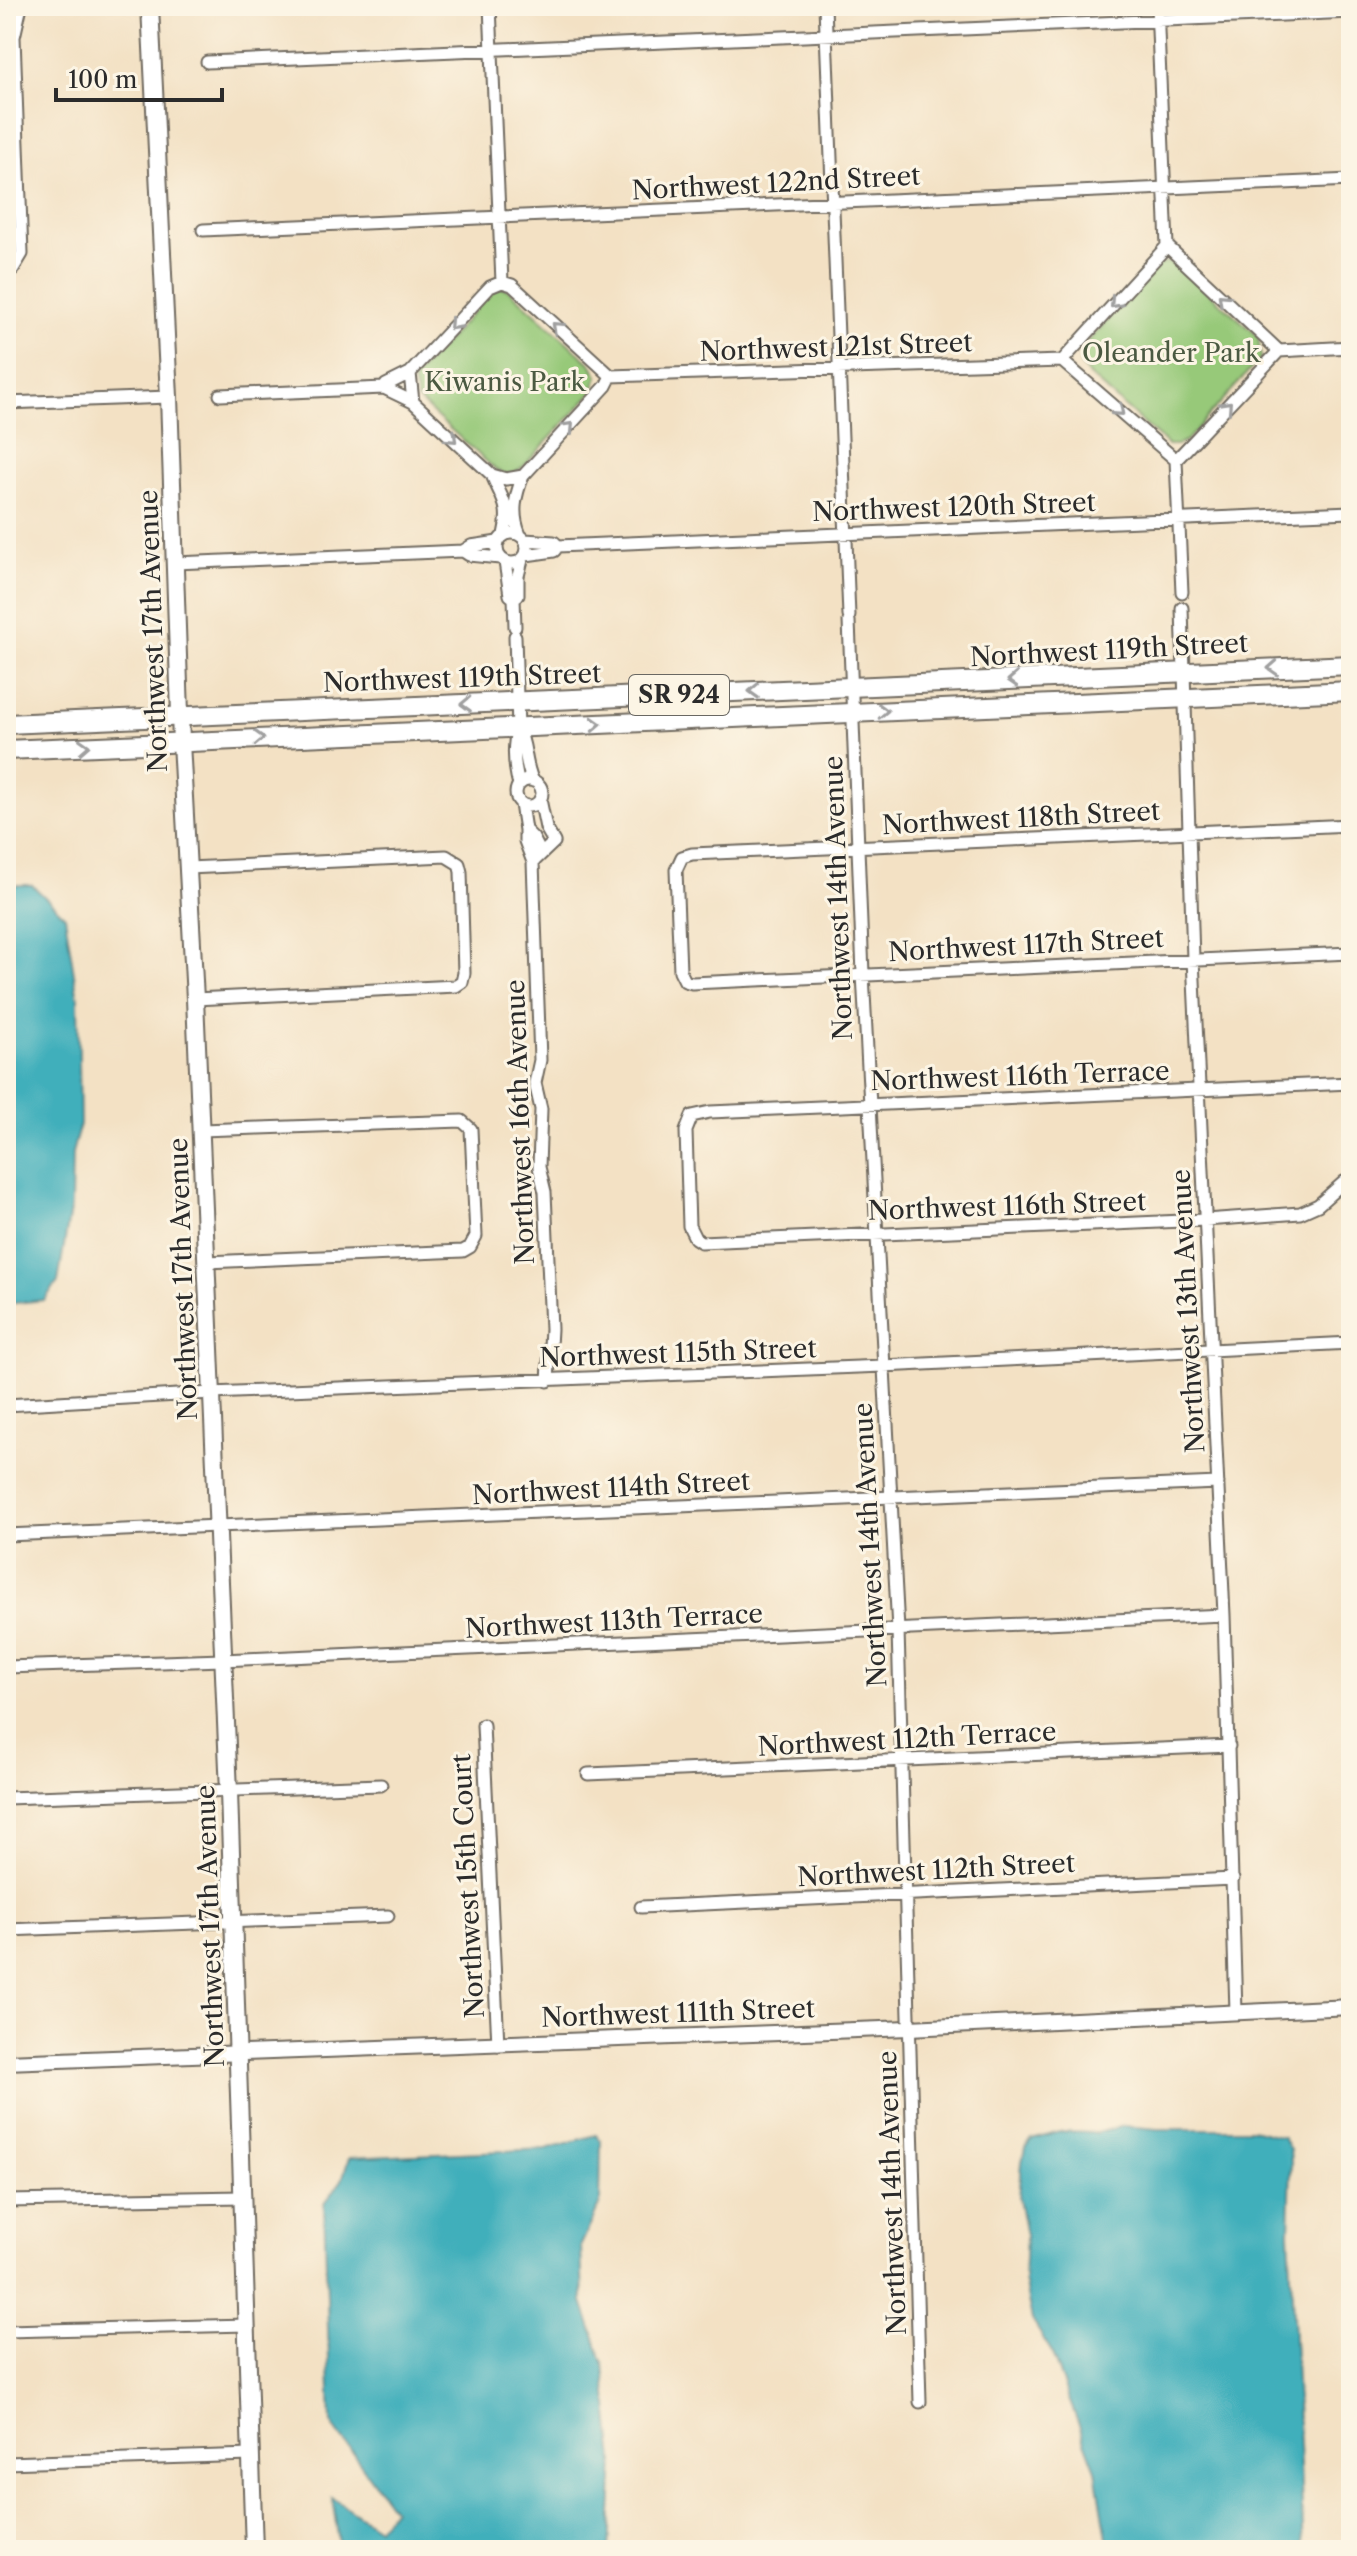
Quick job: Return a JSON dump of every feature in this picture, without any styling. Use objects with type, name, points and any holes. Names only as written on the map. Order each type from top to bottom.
[{"type":"highway","name":"Northwest 119th Street","points":[[6,724],[1351,665]]},
{"type":"highway","name":"Northwest 119th Street","points":[[6,750],[1351,691]]},
{"type":"main road","name":"Northwest 17th Avenue","points":[[150,6],[229,1792],[254,2550]]},
{"type":"street","points":[[9,270],[22,254],[14,37],[21,6]]},
{"type":"street","points":[[490,6],[502,282]]},
{"type":"street","name":"Northwest 14th Avenue","points":[[825,6],[863,974],[898,1630],[920,2402]]},
{"type":"street","points":[[1157,6],[1167,246],[1062,361],[1176,460]]},
{"type":"street","points":[[207,62],[1351,12]]},
{"type":"street","name":"Northwest 122nd Street","points":[[203,230],[1351,180]]},
{"type":"street","points":[[1167,246],[1279,351]]},
{"type":"street","points":[[220,395],[384,388],[413,402],[492,475],[505,501],[507,519],[496,549],[502,560],[510,595],[514,598],[518,595],[518,576],[524,558],[523,538],[515,521],[515,500],[523,476],[606,386],[611,376],[512,285],[502,282],[490,287],[410,373],[384,388]]},
{"type":"street","points":[[1182,592],[1176,460],[1279,351],[1351,347]]},
{"type":"street","name":"Northwest 121st Street","points":[[611,376],[1062,361]]},
{"type":"street","points":[[410,373],[409,388],[413,402]]},
{"type":"street","points":[[6,403],[169,397]]},
{"type":"street","points":[[492,475],[506,479],[523,476]]},
{"type":"street","name":"Northwest 120th Street","points":[[175,563],[463,551],[512,533],[523,538],[554,542],[558,546],[1351,512]]},
{"type":"street","name":"Northwest 120th Street","points":[[463,551],[514,564],[524,558],[554,551],[558,546]]},
{"type":"street","name":"Northwest 16th Avenue","points":[[514,598],[518,728],[514,740],[519,785],[516,797],[521,804],[528,832],[525,841],[537,857],[540,1060],[535,1083],[541,1109],[539,1167],[545,1192],[551,1329],[548,1381]]},
{"type":"street","name":"Northwest 13th Avenue","points":[[1182,608],[1193,959],[1224,1615],[1236,2012]]},
{"type":"street","name":"Northwest 16th Avenue","points":[[518,728],[524,740],[525,760],[533,781],[540,787],[546,828],[554,842],[537,857]]},
{"type":"street","points":[[519,785],[533,781]]},
{"type":"street","points":[[521,804],[529,806],[540,799]]},
{"type":"street","name":"Northwest 118th Street","points":[[702,983],[685,981],[680,971],[676,870],[682,857],[692,854],[1351,825]]},
{"type":"street","points":[[528,832],[546,828]]},
{"type":"street","points":[[188,868],[446,856],[459,864],[461,872],[462,982],[448,987],[195,999]]},
{"type":"street","name":"Northwest 117th Street","points":[[702,983],[1351,953]]},
{"type":"street","name":"Northwest 116th Terrace","points":[[701,1242],[689,1226],[686,1131],[692,1116],[710,1112],[1351,1083]]},
{"type":"street","points":[[201,1130],[455,1120],[467,1123],[471,1129],[476,1236],[470,1247],[463,1251],[207,1262]]},
{"type":"street","name":"Northwest 116th Street","points":[[701,1242],[1300,1213],[1318,1205],[1351,1179]]},
{"type":"street","name":"Northwest 115th Street","points":[[6,1405],[212,1393],[548,1381],[1351,1343]]},
{"type":"street","name":"Northwest 114th Street","points":[[6,1535],[1218,1483]]},
{"type":"street","name":"Northwest 113th Terrace","points":[[6,1667],[1224,1615]]},
{"type":"street","name":"Northwest 15th Court","points":[[483,1725],[498,2045]]},
{"type":"street","name":"Northwest 112th Terrace","points":[[588,1774],[1229,1746]]},
{"type":"street","points":[[6,1798],[381,1785]]},
{"type":"street","name":"Northwest 112th Street","points":[[641,1907],[1233,1879]]},
{"type":"street","points":[[6,1930],[388,1916]]},
{"type":"street","name":"Northwest 111th Street","points":[[6,2062],[498,2045],[1351,2007]]},
{"type":"street","points":[[6,2201],[243,2197]]},
{"type":"street","points":[[6,2331],[247,2325]]},
{"type":"street","points":[[6,2463],[251,2455]]},
{"type":"green space","name":"Oleander Park","points":[[1167,262],[1177,265],[1258,336],[1261,358],[1187,440],[1177,445],[1168,445],[1089,375],[1080,360],[1081,349],[1159,265]]},
{"type":"green space","name":"Kiwanis Park","points":[[501,287],[509,290],[592,365],[598,376],[592,393],[523,467],[510,474],[496,470],[418,400],[413,382],[493,290]]},
{"type":"water","points":[[6,885],[32,885],[65,916],[78,999],[80,1124],[72,1153],[71,1204],[58,1282],[44,1300],[6,1304]]},
{"type":"water","points":[[1125,2126],[1252,2129],[1283,2137],[1290,2150],[1289,2233],[1304,2550],[1109,2550],[1096,2470],[1050,2349],[1032,2320],[1024,2280],[1026,2236],[1019,2198],[1025,2148],[1032,2140],[1059,2132],[1096,2133]]},
{"type":"water","points":[[596,2135],[601,2141],[600,2204],[581,2245],[583,2302],[604,2366],[614,2461],[609,2550],[340,2550],[332,2498],[378,2528],[393,2509],[331,2423],[324,2204],[342,2180],[349,2158],[546,2149]]}]
